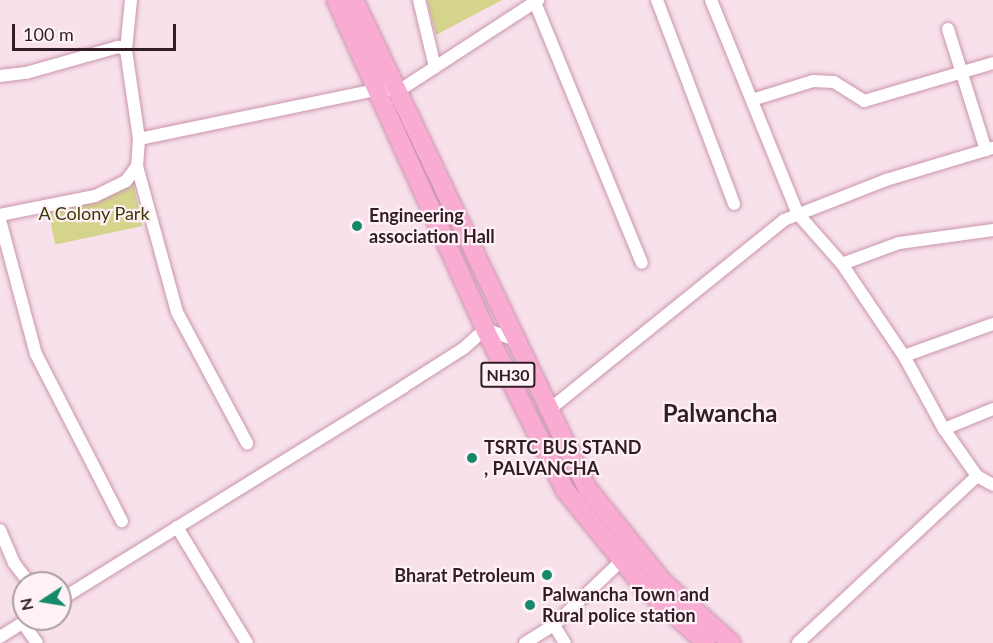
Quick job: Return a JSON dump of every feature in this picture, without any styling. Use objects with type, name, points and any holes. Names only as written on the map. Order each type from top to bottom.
[{"type":"highway","name":"NH30","points":[[336,0],[485,329],[565,490],[621,561],[706,643]]},
{"type":"highway","name":"NH30","points":[[354,0],[371,41],[400,90],[515,340],[587,488],[652,570],[731,643]]},
{"type":"street","points":[[131,0],[126,50],[139,139],[137,166],[177,312],[247,443]]},
{"type":"street","points":[[419,0],[435,67]]},
{"type":"street","points":[[657,0],[734,204]]},
{"type":"street","points":[[711,0],[798,214],[842,264],[904,357],[944,429],[977,476],[993,485]]},
{"type":"street","points":[[139,139],[376,90],[400,90],[535,1],[642,263]]},
{"type":"street","points":[[550,409],[748,246],[798,214],[886,180],[989,149],[948,29]]},
{"type":"street","points":[[0,76],[26,73],[118,47],[126,50]]},
{"type":"street","points":[[752,100],[813,81],[834,82],[864,101],[993,63]]},
{"type":"street","points":[[0,215],[95,196],[126,181],[137,166]]},
{"type":"street","points":[[0,220],[36,354],[122,521]]},
{"type":"street","points":[[842,264],[899,243],[993,230]]},
{"type":"street","points":[[904,357],[993,324]]},
{"type":"street","points":[[72,593],[403,387],[464,348],[485,329],[515,340]]},
{"type":"street","points":[[944,429],[993,409]]},
{"type":"street","points":[[798,643],[977,476]]},
{"type":"street","points":[[177,527],[247,643]]},
{"type":"street","points":[[0,530],[20,571]]},
{"type":"street","points":[[525,643],[555,625],[621,561],[652,570]]},
{"type":"street","points":[[555,625],[565,643]]},
{"type":"green space","points":[[427,0],[502,0],[436,35]]},
{"type":"green space","name":"A Colony Park","points":[[133,182],[142,226],[55,245],[46,201]]},
{"type":"place","name":"Engineering association Hall","points":[[357,226]]},
{"type":"place","name":"TSRTC BUS STAND , PALVANCHA","points":[[472,458]]},
{"type":"place","name":"Bharat Petroleum","points":[[547,575]]},
{"type":"place","name":"Palwancha Town and Rural police station","points":[[530,605]]},
{"type":"district","name":"Palwancha","points":[[720,413]]}]
